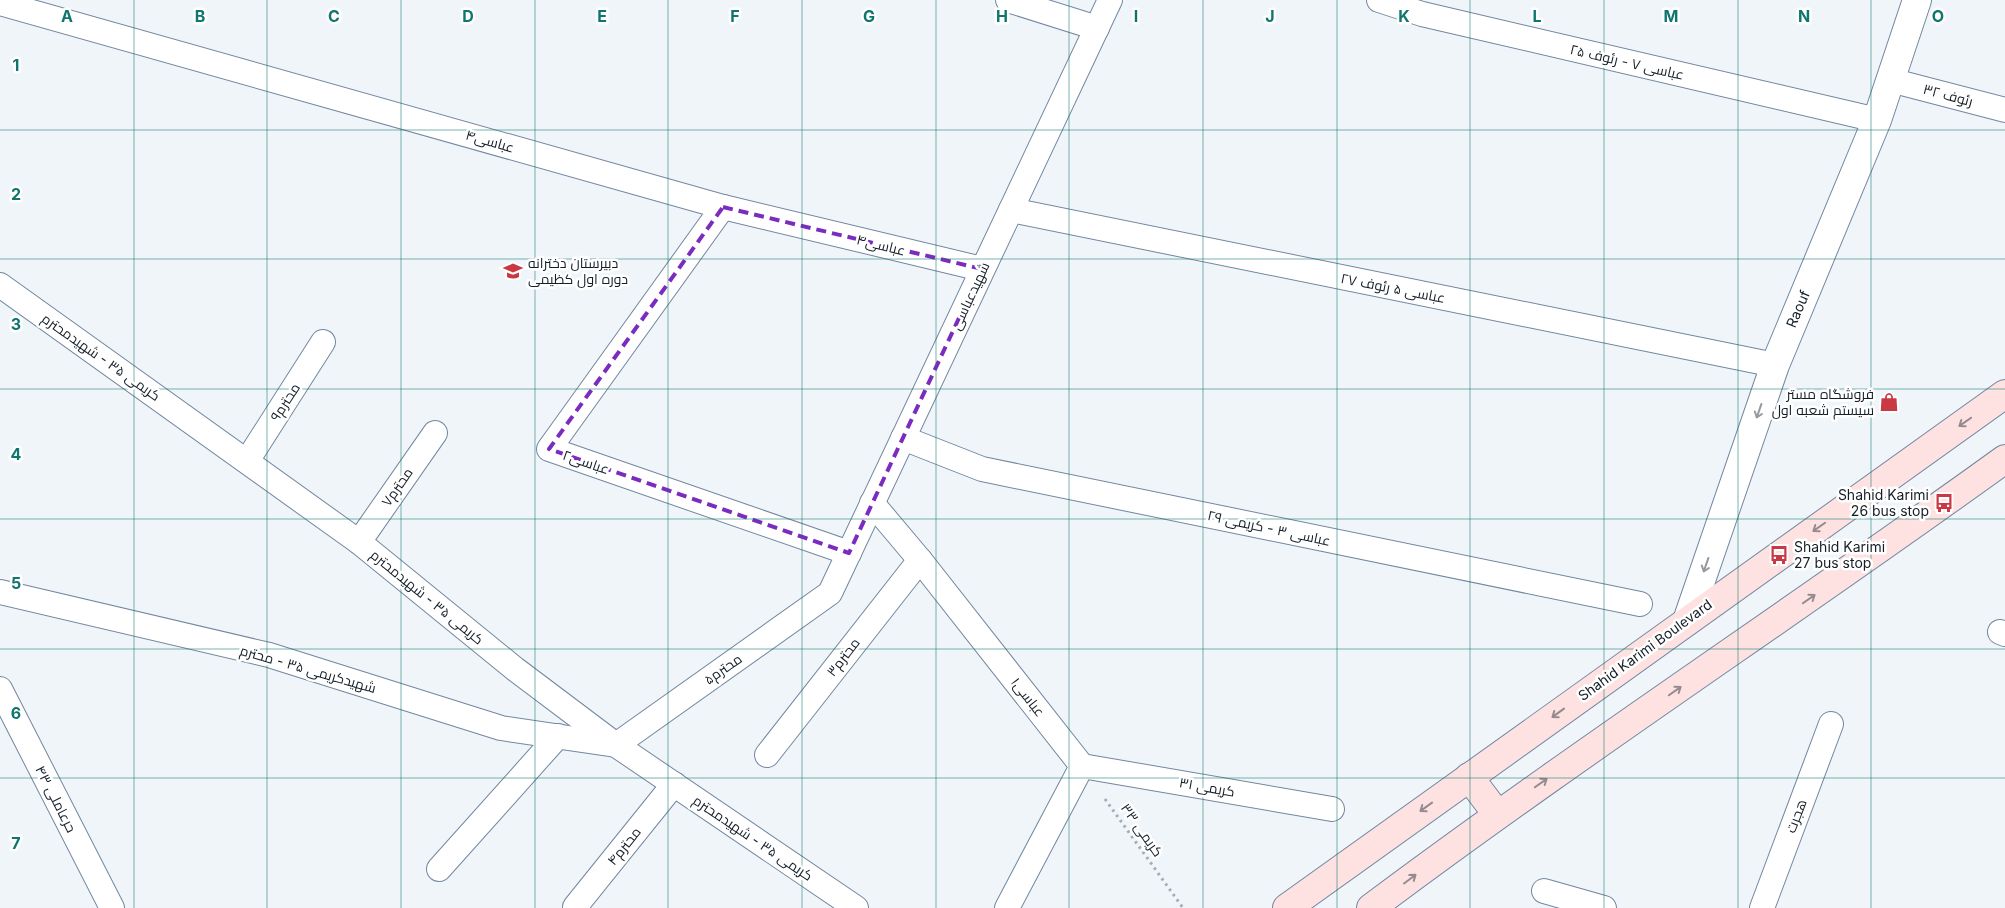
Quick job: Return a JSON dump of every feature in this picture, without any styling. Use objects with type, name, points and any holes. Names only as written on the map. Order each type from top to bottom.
[{"type":"main road","name":"Shahid Karimi Boulevard","points":[[1287,908],[2005,394]]},
{"type":"main road","points":[[1371,908],[1497,814],[1830,585],[2005,459]]},
{"type":"main road","points":[[1469,776],[1497,814]]},
{"type":"street","points":[[1008,0],[1097,28]]},
{"type":"street","name":"شهیدعباسی","points":[[830,593],[1110,0]]},
{"type":"street","name":"عباسی ۷ - رئوف ۲۵","points":[[1379,0],[1422,14],[1877,120]]},
{"type":"street","name":"Raouf","points":[[1687,621],[1775,365],[1877,120],[1917,0]]},
{"type":"street","name":"عباسی۴","points":[[0,3],[723,207],[982,269]]},
{"type":"street","name":"رئوف ۳۲","points":[[1890,80],[2005,110]]},
{"type":"street","name":"عباسی۲","points":[[723,207],[549,449],[849,553]]},
{"type":"street","name":"عباسی ۵ رئوف ۲۷","points":[[1010,210],[1775,365]]},
{"type":"street","name":"کریمی ۳۵ - شهیدمحترم","points":[[0,285],[359,542],[515,669],[616,745],[856,908]]},
{"type":"street","name":"محترم۹","points":[[247,461],[323,342]]},
{"type":"street","name":"محترم۷","points":[[359,542],[435,433]]},
{"type":"street","name":"عباسی ۳ - کریمی ۲۹","points":[[903,438],[982,469],[1640,604]]},
{"type":"street","name":"عباسی۱","points":[[872,503],[920,560],[1082,766]]},
{"type":"street","name":"محترم۳","points":[[767,755],[920,560]]},
{"type":"street","name":"شهیدکریمی ۳۵ - محترم","points":[[0,592],[269,655],[501,728],[616,745]]},
{"type":"street","name":"محترم۵","points":[[616,745],[830,593]]},
{"type":"street","name":"حرعاملی ۴۳","points":[[0,689],[112,908]]},
{"type":"street","name":"هجرت","points":[[1762,908],[1831,724]]},
{"type":"street","points":[[439,869],[558,736]]},
{"type":"street","points":[[1007,908],[1082,766]]},
{"type":"street","name":"کریمی ۳۱","points":[[1082,766],[1332,809]]},
{"type":"street","name":"محترم۴","points":[[574,907],[674,784]]},
{"type":"street","points":[[1544,891],[1604,908]]},
{"type":"path","name":"کریمی ۳۳","points":[[1082,766],[1183,908]]},
{"type":"highlighted area","points":[[723,207],[982,269],[849,553],[549,449]]},
{"type":"place","name":"دبیرستان دخترانه دوره اول کظیمی","points":[[513,271]]},
{"type":"place","name":"فروشگاه مستر سیستم شعبه اول","points":[[1889,402]]},
{"type":"place","name":"Shahid Karimi 26 bus stop","points":[[1944,503]]},
{"type":"place","name":"Shahid Karimi 27 bus stop","points":[[1779,555]]}]
